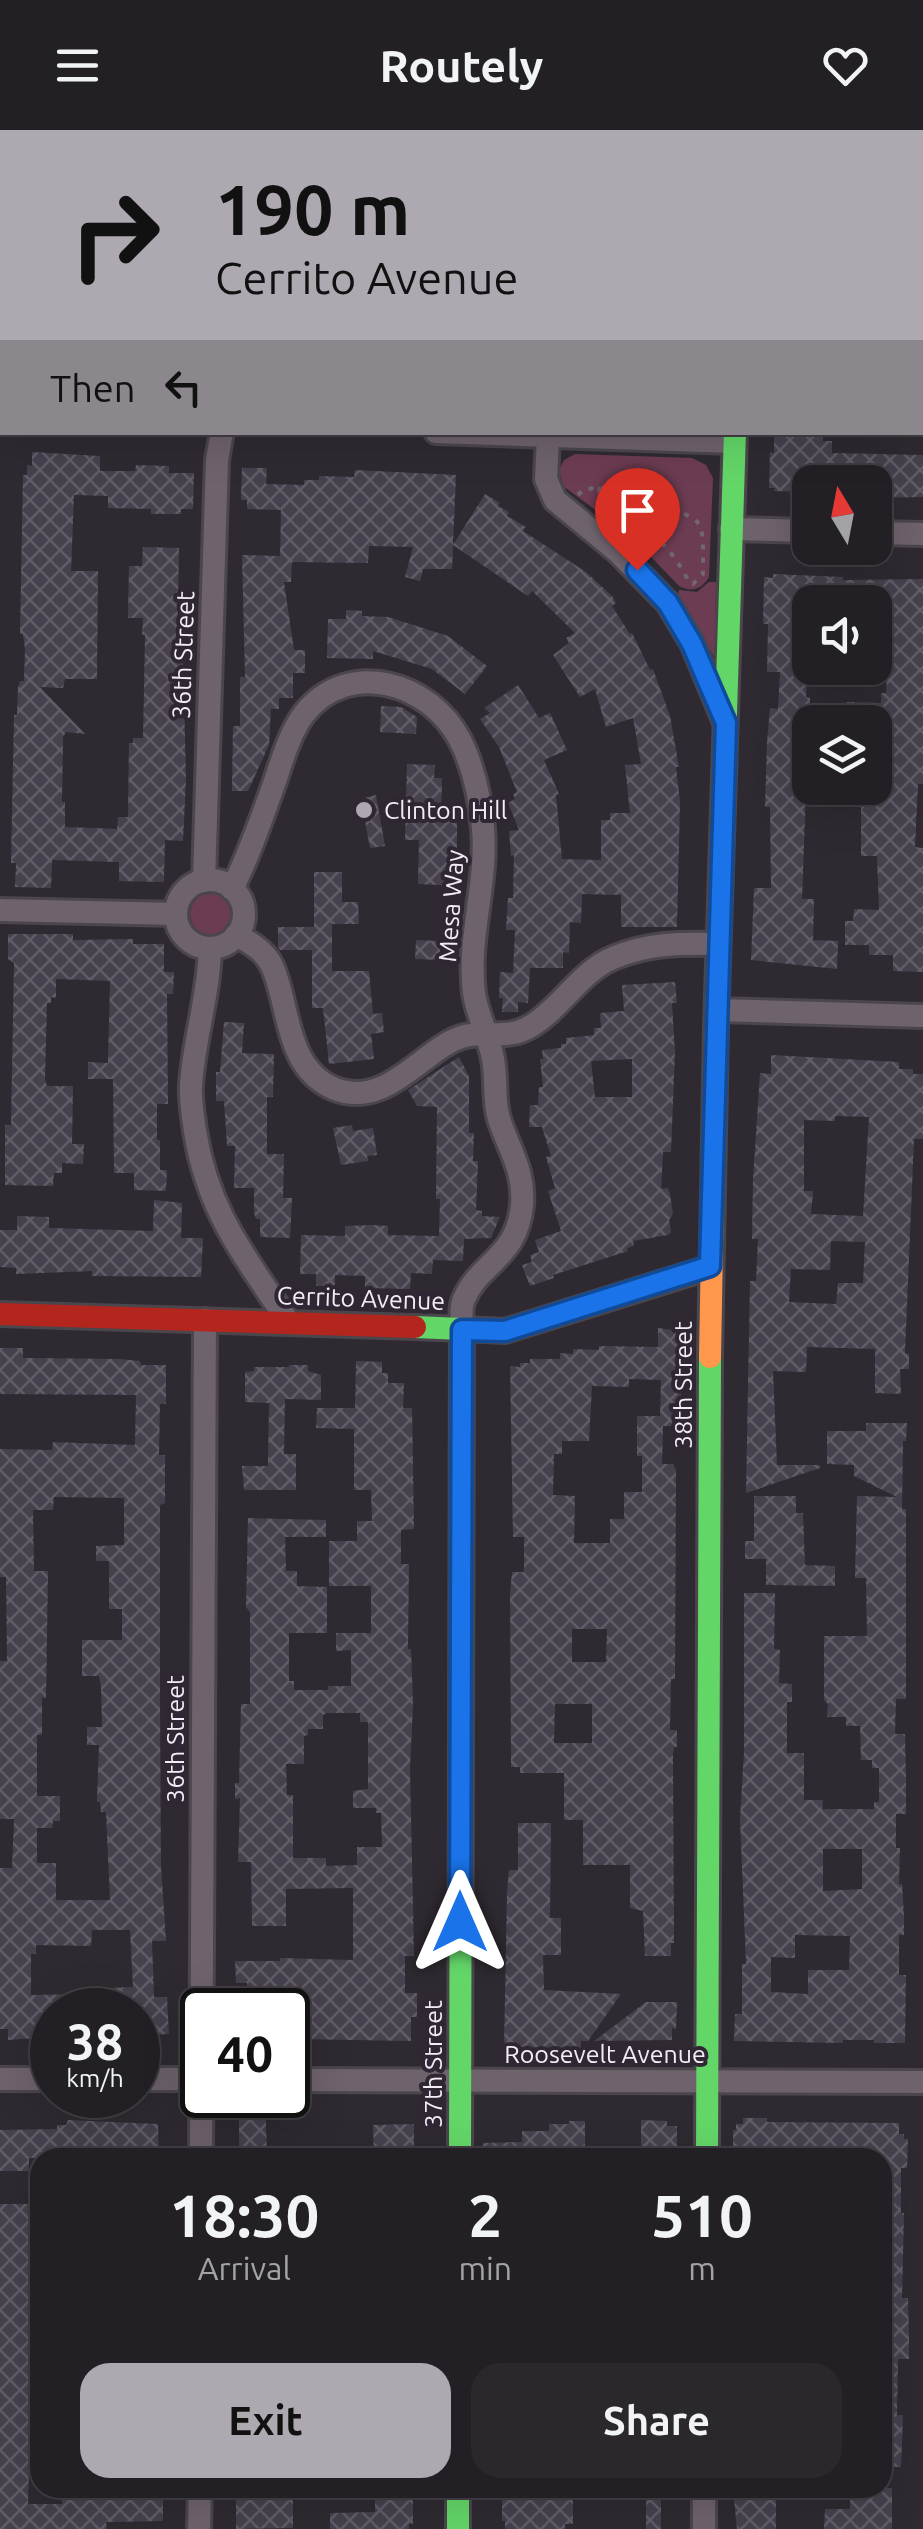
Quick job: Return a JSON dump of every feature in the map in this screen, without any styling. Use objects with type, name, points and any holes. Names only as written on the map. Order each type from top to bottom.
[{"type":"street","name":"36th Street","points":[[204,881],[216,460],[221,435]]},
{"type":"street","points":[[530,435],[734,437]]},
{"type":"street","points":[[548,436],[546,479],[555,500],[610,544],[668,603],[692,644],[726,723]]},
{"type":"street","name":"38th Street","points":[[708,2148],[710,1266],[734,437]]},
{"type":"street","points":[[731,530],[792,531]]},
{"type":"street","points":[[892,533],[923,534]]},
{"type":"street","name":"Mesa Way","points":[[232,889],[303,716],[320,697],[342,685],[371,680],[402,687],[428,702],[460,740],[480,804],[483,855],[472,956],[474,998],[488,1036]]},
{"type":"street","points":[[204,881],[223,883],[232,889],[243,910],[236,935],[210,948],[186,938],[176,914],[182,895],[204,881]]},
{"type":"street","points":[[0,910],[176,914]]},
{"type":"street","points":[[236,935],[256,946],[271,963],[293,1042],[318,1077],[334,1089],[354,1092],[375,1089],[414,1070],[465,1036],[514,1035],[536,1023],[608,960],[639,948],[666,944],[718,944]]},
{"type":"street","points":[[210,948],[210,977],[190,1086],[204,1180],[216,1210],[288,1323]]},
{"type":"street","points":[[716,1010],[923,1016]]},
{"type":"street","name":"37th Street","points":[[460,2148],[463,1301],[510,1244],[520,1224],[523,1182],[495,1102],[494,1064],[488,1036]]},
{"type":"street","name":"Cerrito Avenue","points":[[0,1314],[505,1331],[710,1266]]},
{"type":"street","name":"36th Street","points":[[202,1988],[205,1320]]},
{"type":"street","points":[[0,2079],[30,2079]]},
{"type":"street","name":"Roosevelt Avenue","points":[[310,2080],[923,2082]]},
{"type":"street","name":"36th Street","points":[[201,2148],[202,2118]]},
{"type":"street","points":[[200,2498],[200,2529]]},
{"type":"street","points":[[458,2498],[458,2529]]},
{"type":"street","points":[[704,2498],[704,2529]]},
{"type":"path","points":[[578,495],[584,488],[600,487],[624,486],[641,496],[668,500],[678,512],[695,520],[704,535],[700,551],[702,574],[693,584],[654,533],[610,506],[599,492],[600,487]]},
{"type":"path","points":[[695,520],[701,513]]},
{"type":"path","points":[[629,534],[638,526]]},
{"type":"shaded area","points":[[575,454],[692,458],[706,465],[713,478],[709,577],[703,584],[696,589],[679,586],[632,537],[563,486],[559,470],[564,460]]},
{"type":"shaded area","points":[[709,582],[716,582],[715,659],[678,594],[679,590],[697,592]]},
{"type":"shaded area","points":[[211,893],[226,899],[232,914],[226,929],[211,935],[196,929],[190,914],[196,899]]},
{"type":"building","points":[[774,435],[823,435],[823,441],[832,441],[832,453],[923,455],[923,497],[892,498],[892,465],[792,465],[792,492],[774,491],[775,488],[769,488],[770,452],[774,453]]},
{"type":"building","points":[[32,452],[100,456],[100,471],[135,471],[136,465],[169,466],[169,473],[194,473],[193,509],[181,509],[181,514],[108,508],[108,496],[74,495],[71,571],[98,571],[97,679],[65,679],[63,688],[40,687],[85,734],[66,732],[63,737],[65,827],[117,829],[118,817],[128,817],[129,743],[133,743],[133,738],[143,738],[145,635],[143,618],[128,618],[129,566],[142,566],[143,547],[179,548],[177,658],[183,658],[186,779],[183,841],[165,840],[164,882],[119,881],[119,862],[52,860],[51,888],[15,887],[16,863],[11,863],[14,715],[18,687],[24,681],[25,649],[20,634],[23,475],[27,475],[27,465],[32,466]]},
{"type":"building","points":[[242,468],[267,468],[266,484],[304,485],[304,480],[319,480],[319,476],[354,477],[355,470],[456,475],[452,569],[423,569],[420,581],[405,577],[413,547],[369,546],[368,563],[292,562],[291,582],[284,582],[294,650],[305,650],[305,673],[293,673],[293,698],[279,698],[279,709],[271,709],[269,745],[248,791],[232,791],[233,726],[240,726],[240,677],[245,677],[242,555],[280,556],[281,510],[247,509],[247,500],[241,500]]},
{"type":"building","points":[[485,494],[509,512],[507,516],[526,527],[523,531],[586,572],[612,596],[616,603],[612,606],[632,633],[650,670],[653,669],[670,716],[679,767],[677,927],[621,927],[621,895],[582,894],[581,923],[570,922],[569,953],[563,952],[563,968],[530,968],[528,1003],[518,1002],[518,1012],[502,1012],[503,998],[499,998],[500,972],[513,973],[515,930],[506,930],[508,898],[513,898],[514,855],[511,856],[509,831],[519,830],[508,803],[517,792],[499,747],[480,719],[490,713],[484,708],[518,685],[539,718],[550,713],[567,750],[544,760],[559,794],[556,795],[562,859],[601,860],[601,820],[610,820],[610,813],[630,813],[625,765],[641,764],[633,718],[606,727],[595,689],[580,697],[553,655],[575,633],[532,591],[528,596],[453,545]]},
{"type":"building","points":[[773,574],[843,580],[923,579],[923,784],[918,784],[915,847],[923,848],[923,972],[893,971],[893,955],[869,955],[869,945],[845,945],[845,921],[853,921],[854,909],[879,910],[877,856],[861,856],[861,805],[892,805],[892,705],[847,705],[847,702],[881,703],[881,693],[886,693],[886,685],[892,685],[892,585],[792,585],[792,685],[807,685],[806,697],[810,698],[810,705],[792,705],[792,805],[805,805],[802,899],[814,899],[813,940],[838,941],[837,969],[751,960],[754,888],[771,888],[770,807],[765,807],[767,742],[770,708],[778,709],[780,672],[767,672],[768,624],[763,624],[764,577],[773,578]]},
{"type":"building","points":[[346,610],[362,611],[362,616],[388,617],[448,636],[487,666],[465,694],[432,669],[373,651],[373,659],[327,658],[328,619],[346,619]]},
{"type":"building","points":[[381,706],[401,707],[417,717],[416,734],[380,732]]},
{"type":"building","points":[[407,764],[435,765],[434,778],[442,778],[441,819],[457,820],[457,886],[418,884],[419,840],[405,840]]},
{"type":"building","points":[[376,795],[385,846],[370,848],[361,799]]},
{"type":"building","points":[[314,872],[342,872],[342,902],[358,902],[359,924],[332,924],[332,971],[369,971],[373,1014],[382,1013],[384,1032],[371,1034],[374,1059],[329,1064],[323,1008],[312,1008],[312,950],[278,947],[278,927],[314,927]]},
{"type":"building","points":[[8,934],[73,934],[73,940],[133,939],[133,944],[164,944],[164,972],[174,972],[173,994],[167,994],[168,1104],[157,1104],[160,1170],[167,1170],[166,1191],[134,1190],[134,1173],[114,1173],[113,1079],[88,1079],[88,1062],[108,1063],[110,981],[56,979],[56,998],[51,997],[51,1003],[47,1003],[45,1079],[47,1086],[73,1086],[72,1144],[84,1144],[83,1164],[62,1163],[62,1173],[54,1173],[53,1186],[5,1185],[5,1125],[11,1125],[14,963],[8,959]]},
{"type":"building","points":[[416,940],[440,941],[440,960],[415,959]]},
{"type":"building","points":[[675,982],[671,1152],[663,1152],[661,1189],[668,1188],[670,1194],[671,1232],[633,1241],[634,1246],[628,1251],[530,1286],[522,1265],[532,1262],[530,1255],[539,1252],[535,1240],[561,1231],[548,1191],[555,1188],[546,1157],[551,1156],[542,1127],[529,1127],[530,1105],[538,1105],[539,1087],[543,1087],[542,1050],[561,1048],[566,1038],[594,1035],[594,1028],[601,1028],[600,1013],[624,1011],[622,985]],"holes":[[[632,1059],[632,1097],[595,1097],[591,1061]]]},
{"type":"building","points":[[224,1022],[244,1023],[242,1053],[274,1054],[273,1097],[267,1097],[267,1154],[284,1154],[283,1198],[292,1198],[290,1238],[260,1237],[260,1219],[254,1213],[254,1188],[234,1188],[235,1146],[227,1146],[224,1101],[216,1101]]},
{"type":"building","points":[[771,1055],[899,1062],[899,1069],[923,1074],[923,1139],[914,1139],[905,1353],[909,1354],[909,1369],[900,1369],[901,1394],[875,1393],[875,1349],[807,1347],[806,1372],[773,1371],[777,1465],[820,1468],[746,1493],[750,1281],[756,1281],[758,1239],[752,1239],[753,1180],[760,1073],[771,1074]],"holes":[[[835,1116],[869,1117],[863,1216],[811,1214],[813,1191],[804,1191],[804,1120],[835,1121]],[[831,1241],[865,1242],[863,1283],[838,1283],[836,1304],[789,1302],[791,1269],[830,1270]]]},
{"type":"building","points":[[459,1057],[469,1076],[469,1133],[474,1133],[473,1161],[478,1161],[476,1210],[482,1211],[482,1216],[500,1217],[491,1238],[464,1239],[463,1261],[433,1260],[432,1274],[411,1273],[410,1289],[365,1288],[365,1276],[335,1275],[335,1286],[316,1286],[316,1274],[300,1274],[301,1235],[345,1236],[345,1226],[373,1225],[388,1226],[388,1235],[439,1236],[437,1107],[417,1106],[408,1090]]},
{"type":"building","points":[[352,1125],[353,1131],[373,1128],[377,1155],[367,1156],[368,1161],[341,1165],[333,1128]]},
{"type":"building","points":[[154,1200],[182,1203],[181,1238],[203,1238],[201,1277],[92,1276],[92,1271],[16,1274],[16,1268],[0,1267],[0,1230],[17,1230],[17,1216],[49,1217],[49,1228],[153,1231]]},
{"type":"building","points":[[658,1328],[686,1332],[679,1426],[663,1426],[662,1464],[673,1464],[676,1470],[675,1679],[671,1679],[670,1730],[677,1730],[673,1754],[674,1943],[671,1956],[645,1956],[643,1911],[630,1908],[630,1865],[583,1865],[583,1820],[564,1820],[564,1773],[520,1773],[520,1767],[511,1767],[510,1594],[512,1572],[524,1572],[524,1537],[513,1537],[510,1366],[520,1367],[520,1363],[530,1363],[530,1359],[560,1359],[560,1353],[573,1354],[573,1349],[658,1347]],"holes":[[[629,1379],[661,1380],[660,1416],[637,1416],[642,1492],[624,1492],[624,1519],[610,1519],[610,1543],[574,1543],[575,1496],[553,1495],[554,1454],[562,1454],[562,1441],[589,1441],[592,1386],[629,1387]],[[572,1629],[607,1629],[606,1662],[572,1662]],[[555,1704],[592,1704],[592,1743],[554,1743]]]},
{"type":"building","points":[[0,1348],[23,1348],[23,1358],[120,1359],[140,1361],[141,1365],[166,1365],[166,1404],[160,1404],[159,1455],[165,1455],[165,1503],[160,1505],[160,1698],[161,1867],[166,1941],[152,1941],[154,1988],[106,1988],[133,1987],[130,1930],[92,1930],[91,1946],[36,1945],[36,1954],[31,1954],[30,2038],[8,2040],[8,2029],[0,2029],[0,1868],[12,1868],[14,1819],[0,1819],[0,1661],[7,1661],[6,1577],[0,1577],[0,1449],[52,1450],[53,1442],[135,1445],[136,1395],[0,1394]],"holes":[[[54,1497],[124,1498],[124,1545],[96,1546],[96,1561],[109,1561],[109,1609],[122,1609],[122,1640],[82,1640],[82,1676],[99,1676],[101,1687],[102,1727],[87,1727],[87,1745],[99,1745],[97,1802],[101,1812],[106,1812],[110,1900],[56,1900],[56,1863],[37,1863],[37,1828],[52,1828],[53,1821],[60,1821],[60,1796],[37,1796],[37,1735],[42,1735],[42,1698],[46,1698],[48,1571],[34,1571],[33,1510],[53,1510]]]},
{"type":"building","points":[[356,1361],[382,1362],[382,1373],[388,1373],[388,1383],[404,1383],[403,1408],[412,1408],[414,1529],[401,1530],[401,1564],[409,1564],[408,1649],[413,1705],[410,1768],[414,1956],[405,1956],[405,1993],[417,1993],[411,2041],[310,2039],[310,1988],[247,1988],[247,1983],[236,1983],[235,1961],[353,1960],[353,1888],[286,1889],[286,1926],[252,1926],[251,1862],[238,1862],[240,1798],[235,1799],[235,1783],[239,1783],[241,1704],[250,1704],[248,1518],[326,1520],[326,1537],[285,1537],[286,1571],[297,1571],[297,1586],[327,1587],[327,1633],[289,1633],[289,1681],[294,1681],[294,1690],[351,1686],[351,1650],[336,1651],[336,1633],[371,1633],[371,1586],[329,1586],[329,1541],[357,1541],[357,1521],[372,1521],[371,1490],[354,1490],[354,1429],[316,1428],[317,1408],[355,1408]],"holes":[[[360,1713],[360,1722],[368,1722],[368,1789],[353,1791],[353,1808],[376,1808],[376,1813],[381,1813],[382,1847],[357,1847],[357,1865],[326,1866],[326,1858],[293,1858],[293,1795],[287,1795],[286,1764],[304,1764],[304,1736],[308,1729],[323,1729],[323,1715]]]},
{"type":"building","points":[[308,1365],[308,1371],[321,1375],[321,1400],[285,1399],[284,1454],[296,1454],[296,1490],[244,1490],[242,1466],[268,1466],[269,1403],[245,1402],[245,1372],[254,1371],[254,1367]]},
{"type":"building","points":[[866,1423],[907,1423],[902,1509],[906,1509],[906,1699],[896,1699],[895,1734],[905,1734],[906,1814],[896,1814],[896,1848],[900,1848],[899,1884],[904,1916],[904,1935],[899,1935],[899,1975],[906,1975],[905,2043],[734,2041],[735,2014],[742,2014],[742,1964],[746,1964],[740,1819],[744,1593],[775,1593],[774,1649],[780,1650],[779,1683],[792,1684],[792,1702],[787,1702],[787,1753],[804,1753],[804,1800],[823,1800],[822,1809],[874,1809],[874,1802],[879,1802],[879,1768],[872,1768],[872,1760],[861,1760],[860,1726],[846,1726],[846,1717],[827,1717],[828,1704],[824,1700],[824,1636],[867,1636],[866,1578],[855,1578],[857,1496],[897,1497],[854,1476],[854,1465],[827,1464],[827,1431],[866,1431]],"holes":[[[823,1849],[862,1849],[862,1889],[823,1891]],[[795,1935],[850,1936],[849,1970],[808,1970],[808,1994],[771,1992],[771,1957],[795,1958]]]},
{"type":"building","points":[[754,1496],[796,1496],[796,1513],[803,1513],[805,1565],[835,1566],[835,1586],[766,1585],[766,1559],[745,1559],[745,1541],[754,1541]]},
{"type":"building","points":[[518,1823],[551,1823],[550,1918],[561,1918],[561,1955],[543,1955],[544,1990],[621,1994],[588,2041],[581,2041],[581,2048],[504,2047],[507,1893],[509,1870],[518,1870]]},
{"type":"building","points":[[160,1997],[167,1997],[169,2034],[160,2035]]},
{"type":"building","points":[[646,2002],[677,2002],[672,2040],[594,2041]]},
{"type":"building","points":[[743,2118],[767,2118],[767,2122],[899,2123],[899,2134],[908,2139],[907,2168],[901,2168],[902,2298],[908,2298],[909,2359],[898,2359],[897,2415],[903,2415],[901,2467],[892,2467],[892,2148],[733,2148],[733,2130],[736,2124],[743,2124]]},
{"type":"building","points":[[68,2120],[158,2124],[159,2148],[30,2148],[29,2171],[0,2171],[0,2130],[57,2129],[57,2125],[66,2125]]},
{"type":"building","points":[[239,2120],[266,2120],[267,2148],[239,2148]]},
{"type":"building","points":[[641,2120],[667,2121],[667,2126],[677,2126],[677,2148],[641,2148]]},
{"type":"building","points":[[585,2121],[585,2148],[483,2148],[483,2143],[522,2142],[522,2131],[549,2131],[549,2124]]},
{"type":"building","points":[[414,2124],[414,2148],[374,2148],[373,2125]]},
{"type":"building","points":[[0,2204],[30,2204],[28,2504],[62,2504],[62,2498],[163,2498],[163,2521],[106,2522],[107,2529],[0,2529]]},
{"type":"building","points":[[236,2498],[293,2498],[293,2528],[236,2529]]},
{"type":"building","points":[[375,2498],[413,2498],[413,2524],[409,2524],[409,2529],[330,2529],[330,2513],[375,2512]]},
{"type":"building","points":[[502,2498],[573,2498],[573,2524],[565,2524],[565,2529],[505,2529]]},
{"type":"building","points":[[646,2498],[661,2498],[661,2529],[646,2529]]},
{"type":"building","points":[[734,2498],[776,2498],[776,2529],[737,2529]]},
{"type":"building","points":[[850,2498],[892,2498],[892,2529],[824,2529],[825,2509],[850,2509]]},
{"type":"traffic: fast","points":[[716,1026],[735,435]]},
{"type":"traffic: fast","points":[[415,1327],[462,1329],[460,2148]]},
{"type":"traffic: fast","points":[[707,2148],[710,1357]]},
{"type":"traffic: fast","points":[[458,2498],[458,2529]]},
{"type":"traffic: slow","points":[[710,1357],[716,1026]]},
{"type":"traffic: jam","points":[[0,1314],[415,1327]]},
{"type":"place","name":"Clinton Hill","points":[[364,810]]},
{"type":"route","points":[[460,1922],[462,1330],[505,1331],[710,1266],[726,723],[692,644],[668,603],[637,570]]}]
